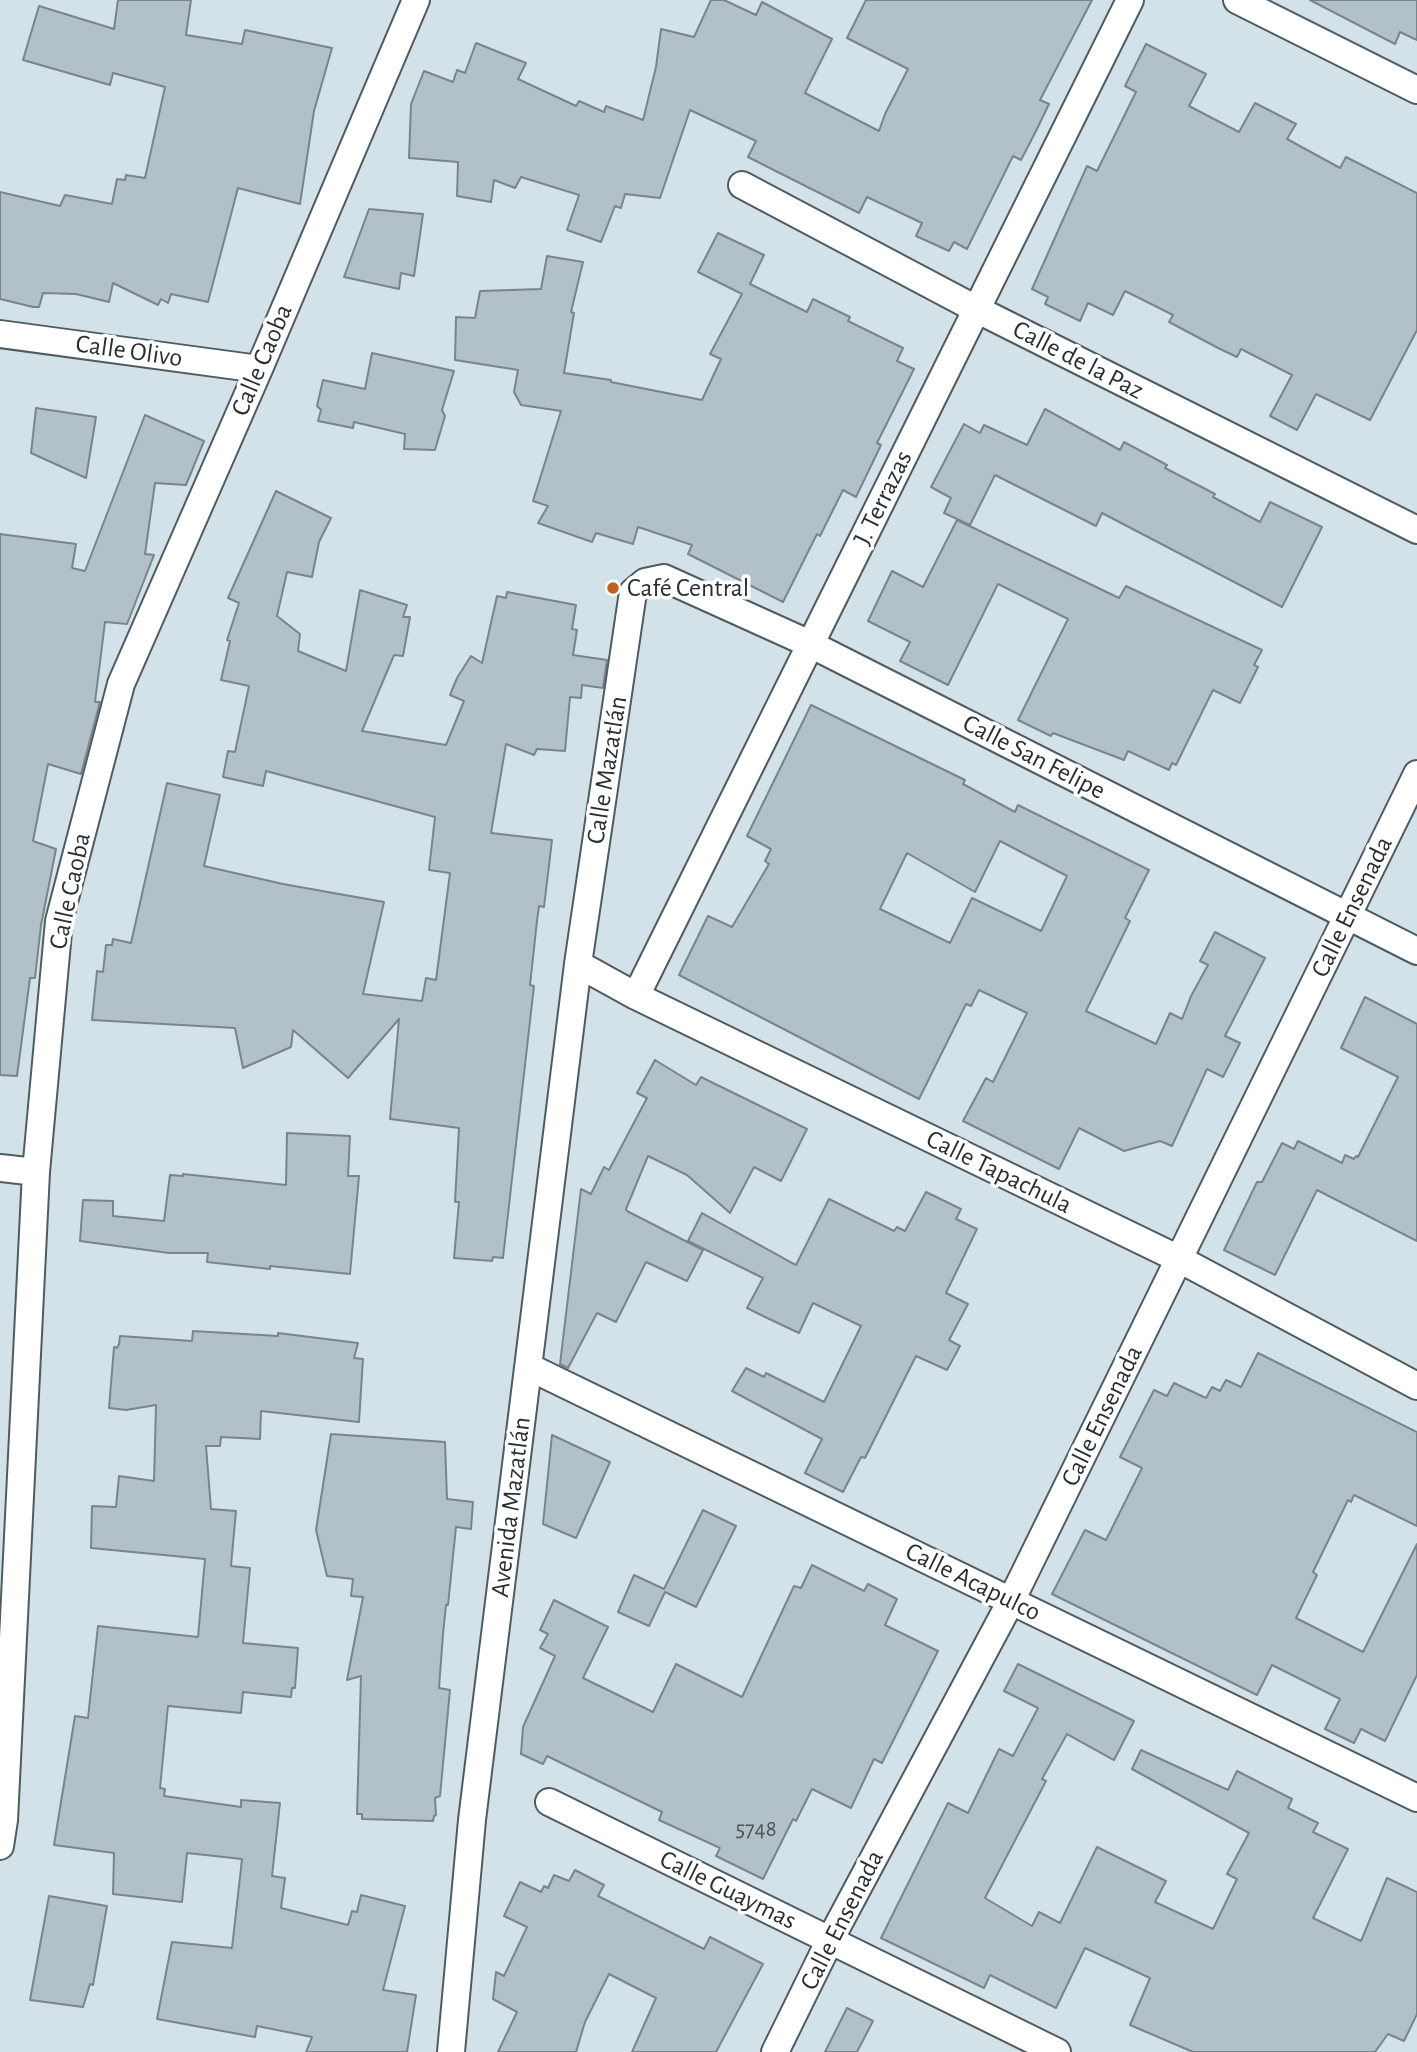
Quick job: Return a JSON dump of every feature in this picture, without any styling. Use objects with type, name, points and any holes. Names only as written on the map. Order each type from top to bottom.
[{"type":"street","name":"Calle Caoba","points":[[0,1846],[4,1820],[36,1172],[58,921],[121,684],[416,0]]},
{"type":"street","name":"J. Terrazas","points":[[636,996],[1130,0]]},
{"type":"street","points":[[1237,0],[1417,90]]},
{"type":"street","name":"Calle de la Paz","points":[[742,185],[976,309],[1417,530]]},
{"type":"street","name":"Calle Olivo","points":[[0,334],[259,369]]},
{"type":"street","name":"Calle San Felipe","points":[[645,582],[664,579],[810,644],[1417,951]]},
{"type":"street","name":"Calle Mazatlán","points":[[578,964],[634,592],[645,582]]},
{"type":"street","name":"Calle Ensenada","points":[[775,2052],[830,1940],[1011,1601],[1417,774]]},
{"type":"street","name":"Calle Tapachula","points":[[578,964],[636,996],[1179,1259],[1417,1386]]},
{"type":"street","name":"Avenida Mazatlán","points":[[451,2052],[472,1820],[578,964]]},
{"type":"street","points":[[0,1168],[36,1172]]},
{"type":"street","name":"Calle Acapulco","points":[[529,1367],[1417,1798]]},
{"type":"street","name":"Calle Guaymas","points":[[549,1802],[1057,2052]]},
{"type":"building","points":[[118,0],[191,0],[186,35],[242,44],[245,30],[332,48],[314,111],[300,204],[238,188],[208,302],[171,294],[168,303],[161,299],[158,305],[113,283],[109,302],[76,294],[43,293],[39,307],[0,299],[0,192],[60,206],[65,195],[112,204],[117,179],[125,180],[126,175],[145,178],[165,87],[113,73],[110,85],[23,60],[39,6],[114,29]]},
{"type":"building","points":[[711,0],[724,0],[756,15],[762,2],[832,39],[805,93],[879,131],[908,69],[847,38],[866,0],[1092,0],[1040,100],[1049,104],[1036,131],[1021,160],[1013,156],[967,249],[954,242],[949,251],[916,236],[922,223],[867,197],[859,213],[748,157],[756,141],[690,110],[660,198],[625,194],[621,208],[615,206],[601,242],[567,230],[579,195],[521,177],[515,188],[494,180],[491,202],[457,196],[458,162],[409,158],[411,104],[424,71],[453,82],[457,70],[465,73],[476,43],[526,63],[518,79],[576,106],[579,101],[604,112],[606,106],[643,120],[656,67],[661,29],[694,37]]},
{"type":"building","points":[[1310,0],[1417,0],[1417,40],[1400,32],[1395,44]]},
{"type":"building","points":[[1146,44],[1206,74],[1189,106],[1239,132],[1255,103],[1296,124],[1287,139],[1340,168],[1346,157],[1417,193],[1417,330],[1370,420],[1316,394],[1297,430],[1270,416],[1292,375],[1241,349],[1237,357],[1220,349],[1169,322],[1173,315],[1125,291],[1113,315],[1088,303],[1080,321],[1045,304],[1048,297],[1032,289],[1087,166],[1097,171],[1136,92],[1125,86]]},
{"type":"building","points":[[369,209],[423,214],[414,276],[401,273],[399,289],[344,277]]},
{"type":"building","points":[[718,233],[764,255],[750,284],[807,312],[813,299],[850,317],[848,321],[903,348],[897,361],[914,369],[877,443],[881,445],[856,497],[843,490],[820,536],[817,534],[783,602],[688,554],[692,545],[638,527],[633,544],[596,533],[592,542],[538,523],[548,506],[533,501],[561,411],[521,405],[514,392],[518,370],[455,360],[456,317],[475,318],[480,291],[541,289],[547,256],[583,262],[571,312],[574,313],[564,373],[611,380],[702,400],[721,359],[710,354],[742,294],[698,272]]},
{"type":"building","points":[[372,353],[454,371],[442,410],[445,416],[435,450],[404,449],[405,434],[354,422],[353,428],[318,421],[321,410],[317,406],[323,380],[365,389]]},
{"type":"building","points":[[36,408],[96,417],[86,478],[31,453]]},
{"type":"building","points":[[1045,409],[1120,450],[1124,442],[1167,465],[1165,468],[1215,494],[1213,497],[1260,522],[1270,502],[1322,527],[1282,607],[1102,513],[1096,526],[995,475],[970,525],[944,513],[951,498],[931,487],[964,424],[980,433],[984,425],[1027,445]]},
{"type":"building","points":[[145,415],[204,441],[186,485],[155,483],[145,554],[154,555],[127,624],[105,622],[95,702],[100,702],[81,774],[48,764],[33,841],[56,849],[41,925],[35,978],[30,978],[17,1076],[0,1075],[0,534],[76,544],[72,568],[85,571]]},
{"type":"building","points":[[276,491],[331,518],[319,542],[312,577],[287,572],[277,616],[300,634],[298,651],[346,671],[360,590],[407,605],[403,617],[410,617],[403,656],[394,655],[362,731],[446,745],[464,701],[450,695],[471,656],[482,663],[497,596],[506,598],[507,592],[576,605],[572,629],[577,630],[573,655],[607,660],[603,688],[582,685],[581,698],[570,697],[565,751],[537,749],[534,755],[506,744],[491,833],[552,840],[544,907],[539,906],[537,921],[530,985],[534,986],[503,1258],[493,1257],[492,1261],[454,1258],[459,1202],[455,1202],[459,1128],[390,1119],[399,1019],[348,1078],[293,1030],[291,1047],[243,1068],[235,1028],[92,1020],[97,971],[103,972],[106,945],[112,945],[113,939],[131,943],[167,783],[220,795],[204,866],[283,884],[384,902],[363,994],[422,1001],[426,978],[436,980],[450,873],[429,870],[435,817],[266,771],[263,786],[223,777],[228,751],[235,752],[249,686],[221,680],[230,641],[227,640],[239,603],[228,598]]},
{"type":"building","points":[[957,520],[1119,598],[1126,586],[1262,650],[1254,665],[1258,667],[1240,703],[1213,690],[1176,765],[1172,763],[1169,770],[1128,751],[1124,760],[1053,733],[1051,736],[1018,720],[1068,619],[998,584],[948,685],[900,661],[910,642],[868,621],[892,571],[923,587]]},
{"type":"building","points":[[811,705],[965,780],[963,784],[1015,812],[1018,805],[1149,870],[1125,918],[1130,921],[1086,1011],[1156,1044],[1170,1013],[1182,1019],[1208,965],[1200,961],[1215,932],[1265,958],[1225,1036],[1240,1043],[1223,1077],[1207,1069],[1172,1146],[1160,1141],[1124,1151],[1079,1128],[1059,1169],[963,1121],[986,1078],[993,1082],[1027,1013],[979,990],[971,1006],[966,1004],[919,1099],[679,975],[708,916],[732,927],[769,864],[765,861],[771,849],[747,836]],"holes":[[[1000,841],[1067,876],[1041,931],[972,898],[950,943],[880,909],[907,853],[975,892]]]},
{"type":"building","points":[[1365,997],[1417,1024],[1417,1241],[1317,1190],[1275,1275],[1224,1250],[1257,1182],[1262,1182],[1282,1143],[1294,1149],[1298,1141],[1342,1163],[1345,1155],[1354,1159],[1358,1157],[1398,1077],[1341,1048]]},
{"type":"building","points":[[655,1060],[696,1085],[701,1077],[807,1129],[781,1181],[754,1167],[730,1213],[687,1175],[648,1156],[627,1211],[703,1250],[687,1281],[646,1262],[616,1322],[597,1313],[568,1368],[560,1364],[581,1189],[591,1194],[604,1167],[609,1170],[647,1098],[637,1093]]},
{"type":"building","points":[[287,1133],[350,1136],[348,1176],[359,1176],[350,1274],[207,1262],[208,1253],[169,1253],[80,1241],[83,1200],[113,1201],[113,1216],[164,1221],[170,1175],[183,1174],[286,1185]]},
{"type":"building","points":[[926,1192],[961,1209],[956,1219],[977,1229],[946,1293],[968,1304],[949,1340],[960,1346],[947,1370],[916,1356],[865,1458],[861,1457],[843,1492],[805,1473],[822,1439],[732,1391],[746,1368],[764,1377],[766,1373],[824,1402],[861,1326],[813,1303],[799,1333],[765,1317],[747,1308],[763,1278],[688,1241],[702,1213],[796,1265],[829,1199],[894,1231],[897,1227],[905,1231]]},
{"type":"building","points":[[193,1331],[278,1336],[278,1333],[358,1343],[354,1358],[363,1359],[359,1422],[261,1411],[260,1439],[221,1437],[220,1446],[206,1446],[211,1509],[236,1511],[231,1566],[250,1568],[243,1643],[298,1648],[295,1688],[292,1688],[291,1697],[243,1692],[241,1713],[168,1706],[160,1788],[165,1789],[164,1796],[241,1807],[241,1800],[280,1803],[272,1876],[285,1878],[281,1908],[348,1925],[352,1911],[357,1912],[361,1895],[405,1906],[383,1990],[416,1995],[407,2052],[306,2052],[312,2037],[257,2026],[255,2037],[157,2019],[172,1942],[232,1948],[242,1859],[187,1853],[182,1902],[113,1894],[114,1853],[54,1845],[75,1716],[88,1718],[98,1626],[198,1637],[205,1559],[91,1548],[92,1506],[116,1507],[119,1476],[154,1481],[156,1405],[126,1410],[109,1408],[114,1347],[117,1348],[120,1336],[192,1341]]},
{"type":"building","points":[[1258,1353],[1417,1432],[1417,1526],[1354,1495],[1351,1502],[1348,1500],[1313,1572],[1317,1575],[1296,1618],[1363,1652],[1417,1544],[1417,1675],[1385,1741],[1361,1729],[1354,1743],[1325,1729],[1340,1699],[1272,1665],[1257,1695],[1052,1594],[1085,1530],[1106,1540],[1142,1468],[1120,1457],[1154,1390],[1167,1396],[1174,1383],[1206,1398],[1212,1387],[1220,1391],[1226,1380],[1241,1387]]},
{"type":"building","points":[[331,1434],[445,1442],[447,1499],[473,1502],[471,1529],[456,1527],[446,1605],[439,1688],[450,1690],[440,1796],[435,1798],[436,1815],[433,1821],[362,1819],[362,1814],[357,1814],[361,1676],[347,1680],[363,1597],[351,1596],[353,1579],[327,1576],[316,1530]]},
{"type":"building","points":[[552,1435],[610,1462],[576,1538],[543,1524]]},
{"type":"building","points":[[703,1510],[736,1526],[696,1607],[665,1592],[649,1626],[618,1612],[634,1575],[664,1589]]},
{"type":"building","points":[[812,1565],[864,1591],[868,1584],[897,1599],[885,1625],[938,1651],[882,1763],[874,1759],[851,1808],[812,1789],[796,1821],[793,1819],[763,1879],[716,1856],[720,1848],[659,1820],[662,1812],[547,1756],[543,1764],[521,1754],[523,1727],[555,1656],[540,1648],[548,1634],[540,1630],[554,1600],[608,1627],[583,1678],[653,1712],[676,1664],[742,1697],[794,1586],[801,1588]]},
{"type":"building","points":[[1018,1664],[1134,1721],[1114,1760],[1067,1734],[1042,1779],[1046,1781],[985,1898],[1032,1926],[1039,1912],[1060,1923],[1097,1847],[1166,1881],[1155,1902],[1213,1929],[1237,1879],[1227,1874],[1249,1833],[1132,1769],[1141,1750],[1228,1790],[1237,1771],[1292,1799],[1288,1808],[1318,1823],[1313,1832],[1348,1849],[1313,1918],[1361,1941],[1387,1878],[1417,1892],[1417,2014],[1404,2041],[1388,2034],[1375,2052],[1193,2052],[1130,2025],[1150,1978],[1085,1948],[1056,2008],[990,1975],[984,1988],[881,1938],[948,1803],[968,1813],[999,1749],[1013,1756],[1038,1708],[1004,1691]]},
{"type":"building","points":[[575,1870],[604,1885],[598,1896],[704,1949],[710,1937],[763,1964],[716,2052],[632,2052],[656,1998],[609,1974],[585,2022],[576,2052],[498,2052],[517,2012],[493,1999],[496,1972],[504,1976],[527,1927],[504,1916],[520,1882],[541,1892],[544,1886],[548,1888],[554,1875],[569,1881]]},
{"type":"building","points":[[49,1896],[107,1906],[93,1985],[90,1984],[83,2007],[30,2000]]},
{"type":"building","points":[[847,2008],[873,2021],[857,2052],[825,2052]]},
{"type":"place","name":"Café Central","points":[[613,588]]}]
